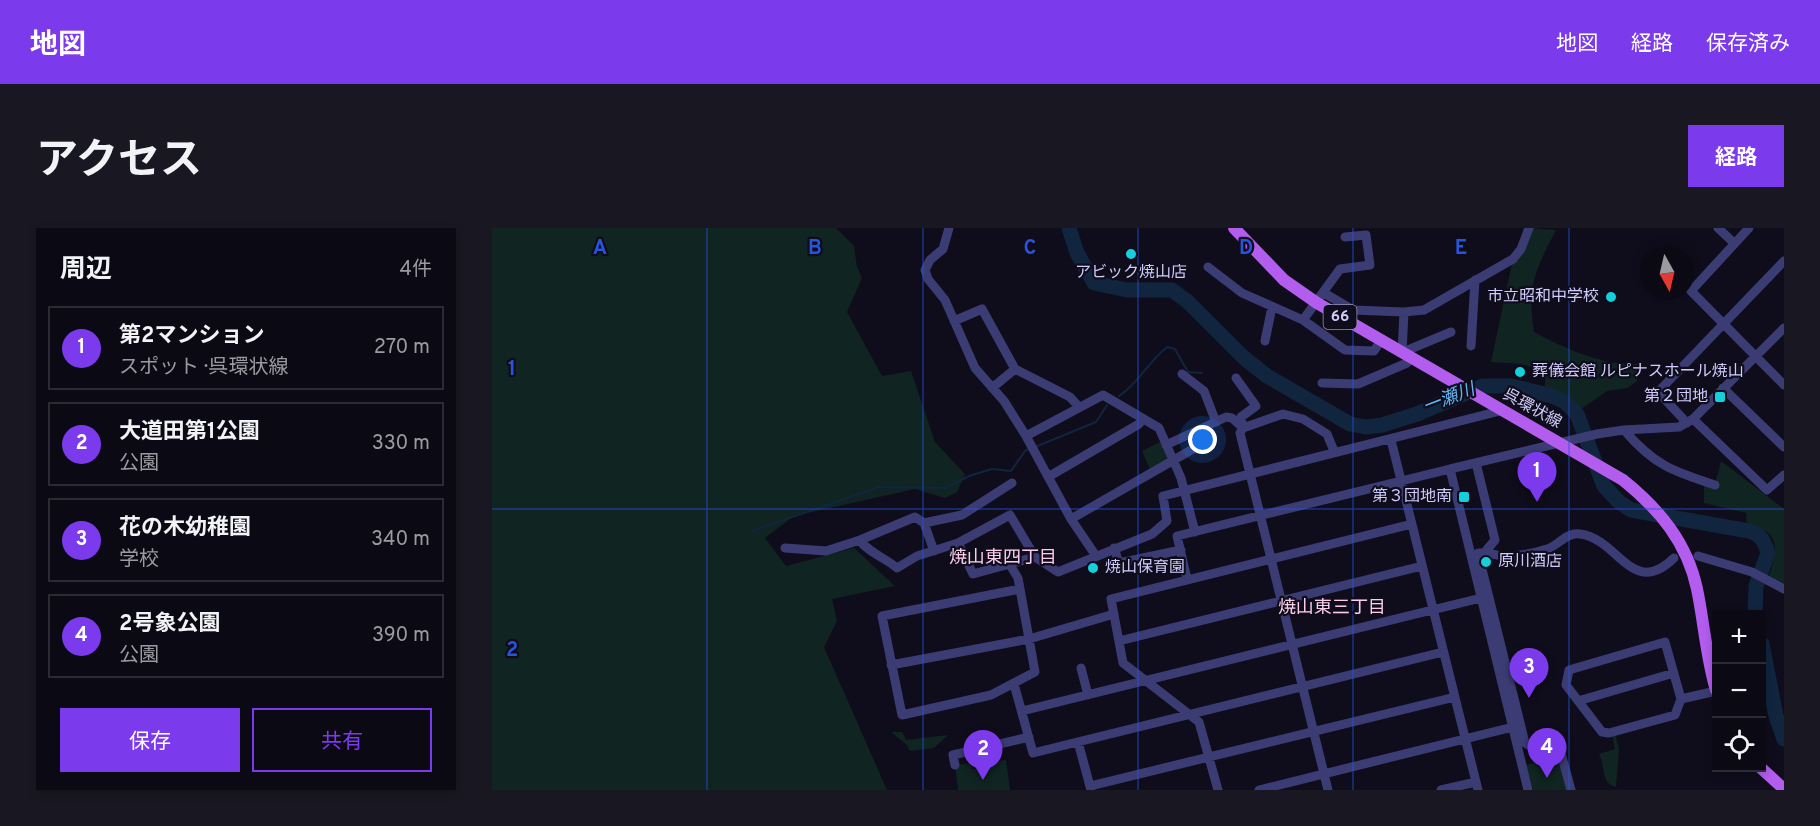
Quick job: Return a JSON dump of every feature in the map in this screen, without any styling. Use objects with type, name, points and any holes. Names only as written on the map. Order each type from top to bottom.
[{"type":"main road","name":"呉環状線","points":[[1234,228],[1284,280],[1321,298],[1380,342],[1612,474],[1646,499],[1674,532],[1689,562],[1696,587],[1712,676]]},
{"type":"main road","points":[[1765,772],[1784,789]]},
{"type":"street","points":[[949,228],[943,249],[930,260],[925,270],[928,279],[939,289],[975,368],[1030,442],[1071,519],[1096,556]]},
{"type":"street","points":[[1321,298],[1353,310],[1404,312],[1424,310],[1513,259],[1521,249],[1529,228]]},
{"type":"street","points":[[1718,228],[1734,243]]},
{"type":"street","points":[[1749,228],[1691,291],[1784,385]]},
{"type":"street","points":[[1303,320],[1340,269],[1370,265],[1369,234],[1345,237]]},
{"type":"street","points":[[1784,261],[1659,392],[1767,490],[1784,475]]},
{"type":"street","points":[[1208,267],[1242,293],[1303,320],[1345,350],[1374,351],[1380,342]]},
{"type":"street","points":[[1472,346],[1475,280]]},
{"type":"street","points":[[1264,341],[1272,307]]},
{"type":"street","points":[[954,321],[982,309],[1015,369],[1070,397],[1079,407]]},
{"type":"street","points":[[1404,312],[1406,356]]},
{"type":"street","points":[[1187,579],[1177,536],[1597,434],[1624,430],[1670,429],[1690,421],[1784,328]]},
{"type":"street","points":[[1322,383],[1358,384],[1451,332]]},
{"type":"street","points":[[992,388],[1015,369]]},
{"type":"street","points":[[1182,374],[1204,391],[1216,422]]},
{"type":"street","points":[[1236,378],[1256,406],[1241,417],[1243,428],[1240,433],[1328,790]]},
{"type":"street","points":[[1723,388],[1784,447]]},
{"type":"street","points":[[1030,442],[1079,407],[1102,395],[1160,428],[1185,490],[1195,532]]},
{"type":"street","points":[[860,540],[863,545],[885,557],[897,568],[917,556],[958,543],[1010,515],[1035,557],[1058,572],[1152,534],[1167,521],[1163,496],[1250,472],[1334,451],[1391,440],[1500,411]]},
{"type":"street","points":[[1243,428],[1283,414],[1304,419],[1328,434],[1334,451]]},
{"type":"street","points":[[1166,444],[1216,422],[1232,418],[1243,428]]},
{"type":"street","points":[[1048,477],[1139,424],[1143,419]]},
{"type":"street","points":[[1624,430],[1652,459],[1679,474],[1715,485]]},
{"type":"street","points":[[1391,440],[1477,786],[1441,790]]},
{"type":"street","points":[[1071,519],[1193,449]]},
{"type":"street","points":[[1476,463],[1495,540],[1485,552]]},
{"type":"street","points":[[1450,469],[1528,790]]},
{"type":"street","points":[[924,523],[962,515],[1012,483]]},
{"type":"street","points":[[785,548],[826,551],[860,540],[915,517],[924,523],[934,551]]},
{"type":"street","points":[[1218,790],[1199,722],[1123,663],[1111,599],[1412,524]]},
{"type":"street","points":[[1571,790],[1562,757],[1556,750],[1530,746],[1525,743],[1478,553],[1504,556],[1548,549],[1570,535],[1580,534],[1596,540],[1642,573],[1655,573],[1674,558]]},
{"type":"street","points":[[958,543],[973,574],[1035,557]]},
{"type":"street","points":[[1114,548],[1119,563],[1180,550]]},
{"type":"street","points":[[1698,556],[1752,572],[1784,589]]},
{"type":"street","points":[[1010,564],[1018,578],[1020,589],[1029,639],[1035,672],[991,695],[902,715],[882,616],[1020,589]]},
{"type":"street","points":[[1119,641],[1422,566]]},
{"type":"street","points":[[1022,711],[1481,598]]},
{"type":"street","points":[[891,665],[1029,639],[1113,614]]},
{"type":"street","points":[[1665,642],[1674,673],[1681,699],[1675,714],[1609,734],[1602,732],[1566,684],[1569,670],[1665,642]]},
{"type":"street","points":[[1014,684],[1033,753],[1443,652]]},
{"type":"street","points":[[1081,668],[1088,695]]},
{"type":"street","points":[[1578,701],[1674,673]]},
{"type":"street","points":[[1681,699],[1712,691]]},
{"type":"street","points":[[1078,742],[1091,788],[1455,697]]},
{"type":"street","points":[[1259,790],[1513,727]]},
{"type":"street","points":[[955,765],[954,755],[1029,738]]},
{"type":"green space","points":[[492,228],[836,228],[854,246],[857,267],[862,278],[847,312],[882,376],[911,371],[935,442],[965,474],[957,492],[945,498],[915,489],[794,516],[765,538],[786,566],[854,548],[895,586],[832,599],[837,621],[824,647],[887,790],[492,790]]},
{"type":"green space","points":[[1529,228],[1556,230],[1538,268],[1532,290],[1534,332],[1571,350],[1598,359],[1638,364],[1637,381],[1628,388],[1607,391],[1580,410],[1567,398],[1545,390],[1545,375],[1533,367],[1491,362],[1513,259]]},
{"type":"green space","points":[[1164,440],[1172,460],[1151,472],[1142,451]]},
{"type":"green space","points":[[1721,461],[1784,509],[1784,585],[1769,576],[1775,550],[1771,537],[1758,528],[1747,525],[1746,513],[1704,503],[1704,483],[1715,485]]},
{"type":"green space","points":[[891,732],[902,732],[906,740],[948,735],[934,748],[910,751],[907,745]]},
{"type":"green space","points":[[1615,733],[1619,749],[1616,787],[1605,778],[1599,754],[1615,749],[1612,734]]},
{"type":"green space","points":[[1554,757],[1562,767],[1568,790],[1533,790],[1526,765]]},
{"type":"green space","points":[[1006,760],[1010,790],[958,790],[955,765],[971,763],[972,769],[986,767],[986,762]]},
{"type":"waterway","name":"一瀬川","points":[[1069,228],[1077,253],[1094,283],[1127,290],[1172,290],[1187,301],[1243,357],[1267,376],[1350,424],[1366,427],[1382,425],[1417,414],[1483,386],[1512,386],[1552,396],[1565,402],[1577,414],[1604,486],[1619,502],[1631,510],[1749,531],[1762,539],[1768,553],[1756,586],[1755,610]]},
{"type":"waterway","points":[[1119,396],[1167,347],[1175,349],[1188,372],[1202,373]]},
{"type":"waterway","points":[[1035,447],[1096,422],[1107,405]]},
{"type":"waterway","points":[[752,531],[879,487],[946,488],[969,476],[992,469],[1011,471],[1025,451],[1029,449]]},
{"type":"waterway","name":"一瀬川","points":[[1766,664],[1776,716],[1784,739]]},
{"type":"place","name":"アビック焼山店","points":[[1131,254]]},
{"type":"place","name":"市立昭和中学校","points":[[1611,297]]},
{"type":"place","name":"葬儀会館 ルピナスホール焼山","points":[[1520,372]]},
{"type":"place","name":"第２団地","points":[[1720,397]]},
{"type":"place","name":"第３団地南","points":[[1464,497]]},
{"type":"place","name":"第2マンション","points":[[1537,502]]},
{"type":"place","name":"原川酒店","points":[[1486,562]]},
{"type":"place","name":"焼山保育園","points":[[1093,568]]},
{"type":"place","name":"花の木幼稚園","points":[[1529,698]]},
{"type":"place","name":"2号象公園","points":[[1547,778]]},
{"type":"place","name":"大道田第1公園","points":[[983,780]]},
{"type":"district","name":"焼山東四丁目","points":[[1003,558]]},
{"type":"district","name":"焼山東三丁目","points":[[1332,608]]}]
